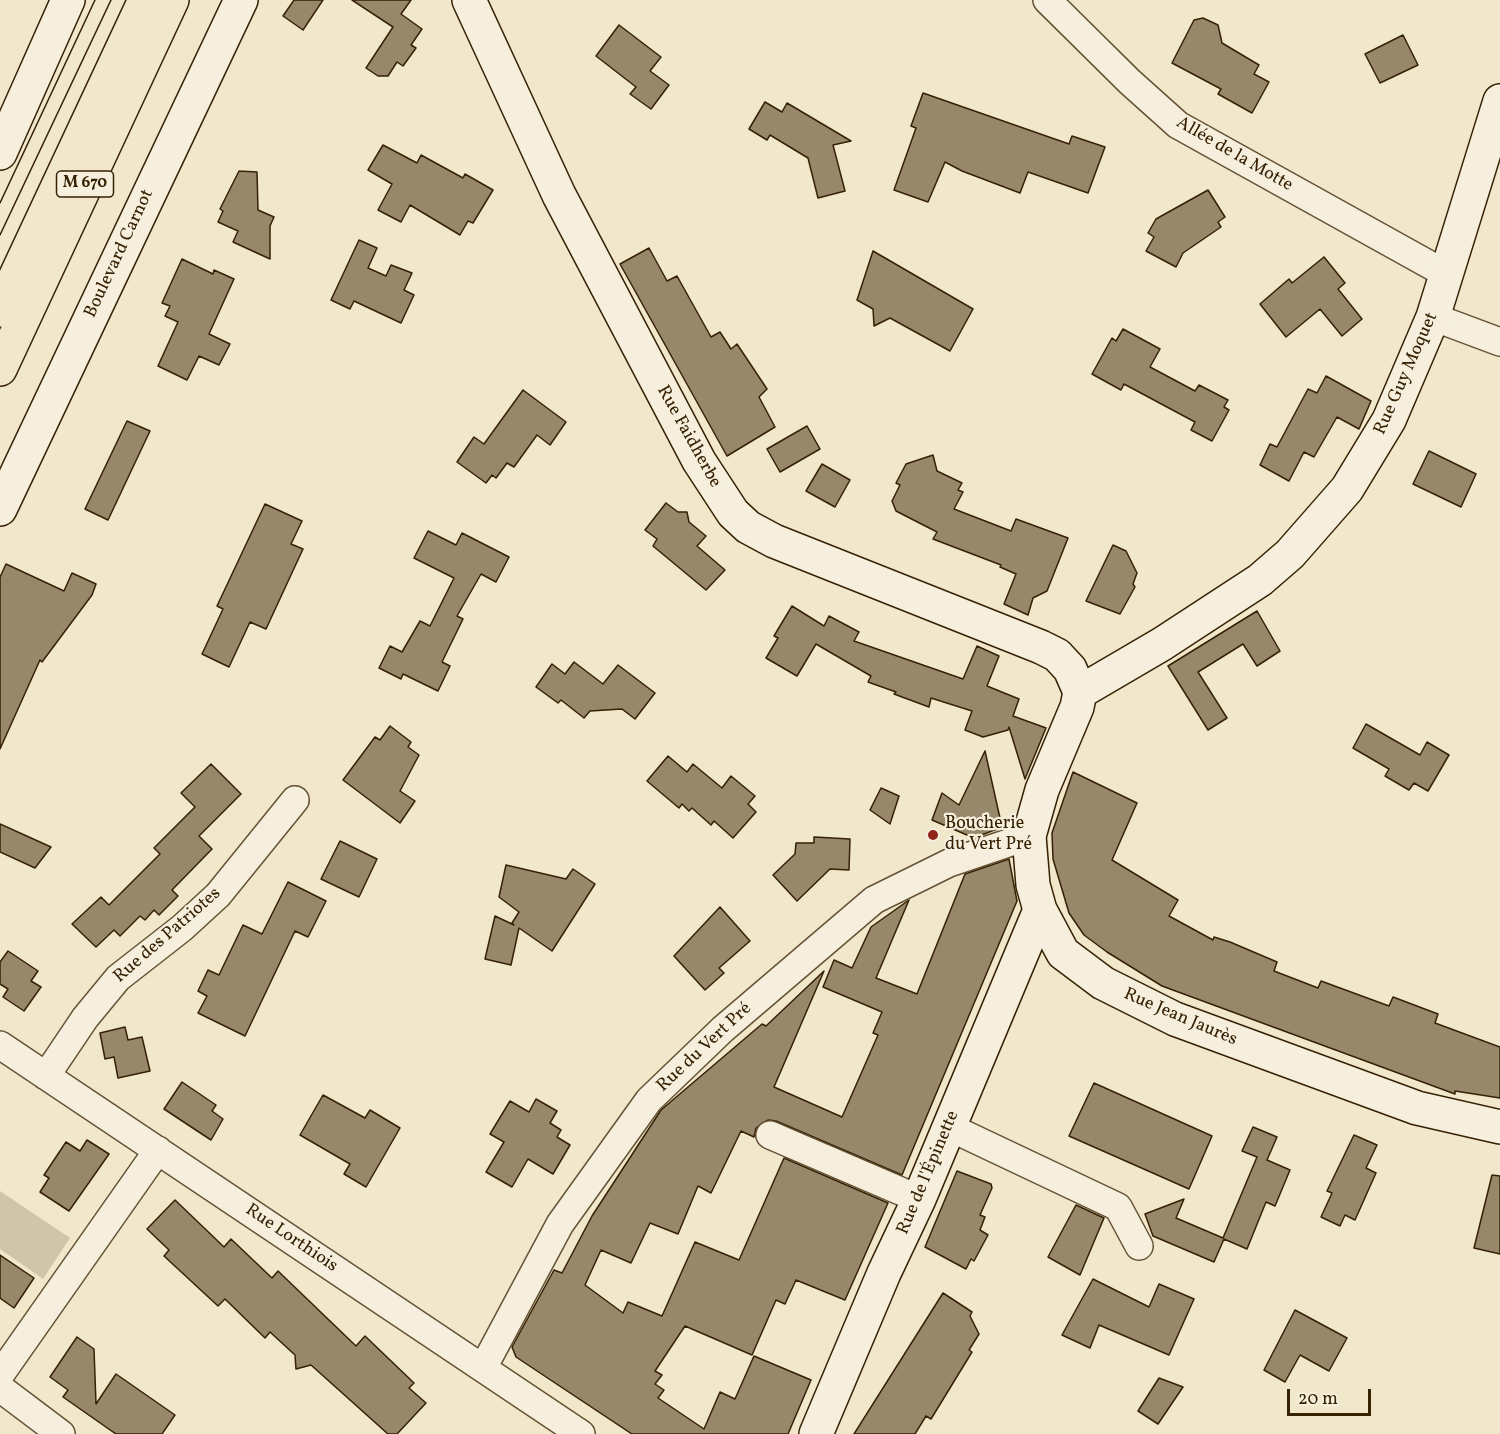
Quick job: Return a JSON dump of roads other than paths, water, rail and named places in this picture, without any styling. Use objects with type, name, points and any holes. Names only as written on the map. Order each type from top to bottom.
[{"type":"main road","name":"M 670","points":[[0,310],[146,0]]},
{"type":"main road","name":"M 670","points":[[0,369],[172,0]]},
{"type":"street","points":[[0,153],[68,0]]},
{"type":"street","name":"Boulevard Carnot","points":[[0,509],[241,0]]},
{"type":"street","name":"Rue Faidherbe","points":[[469,0],[559,195],[699,460],[733,513],[754,531],[774,541],[1041,646],[1057,655],[1070,669],[1080,692]]},
{"type":"street","name":"Allée de la Motte","points":[[1047,0],[1178,125],[1448,275]]},
{"type":"street","name":"Rue Guy Moquet","points":[[1080,692],[1235,598],[1282,561],[1347,489],[1375,445],[1407,383],[1448,275],[1500,101]]},
{"type":"street","points":[[1433,317],[1500,342]]},
{"type":"street","name":"Rue Jean Jaurès","points":[[1080,692],[1077,707],[1042,790],[1029,836],[1033,885],[1040,910],[1063,953],[1095,978],[1140,1004],[1417,1108],[1500,1127]]},
{"type":"street","name":"Rue des Patriotes","points":[[46,1076],[85,1018],[118,978],[182,928],[218,895],[294,800]]},
{"type":"street","name":"Rue du Vert Pré","points":[[483,1368],[560,1224],[649,1100],[723,1029],[874,900],[949,863],[1029,836]]},
{"type":"street","name":"Rue de l'Épinette","points":[[816,1434],[884,1273],[919,1199],[1040,910]]},
{"type":"street","name":"Rue Lorthiois","points":[[0,1045],[581,1434]]},
{"type":"street","points":[[949,1127],[1118,1207],[1139,1246]]},
{"type":"street","points":[[770,1135],[919,1199]]},
{"type":"street","points":[[0,1375],[158,1150]]},
{"type":"street","points":[[0,1388],[61,1434]]},
{"type":"tram line","points":[[0,203],[95,0]]},
{"type":"tram line","points":[[0,235],[111,0]]},
{"type":"place","name":"Boucherie du Vert Pré","points":[[933,835]]}]
